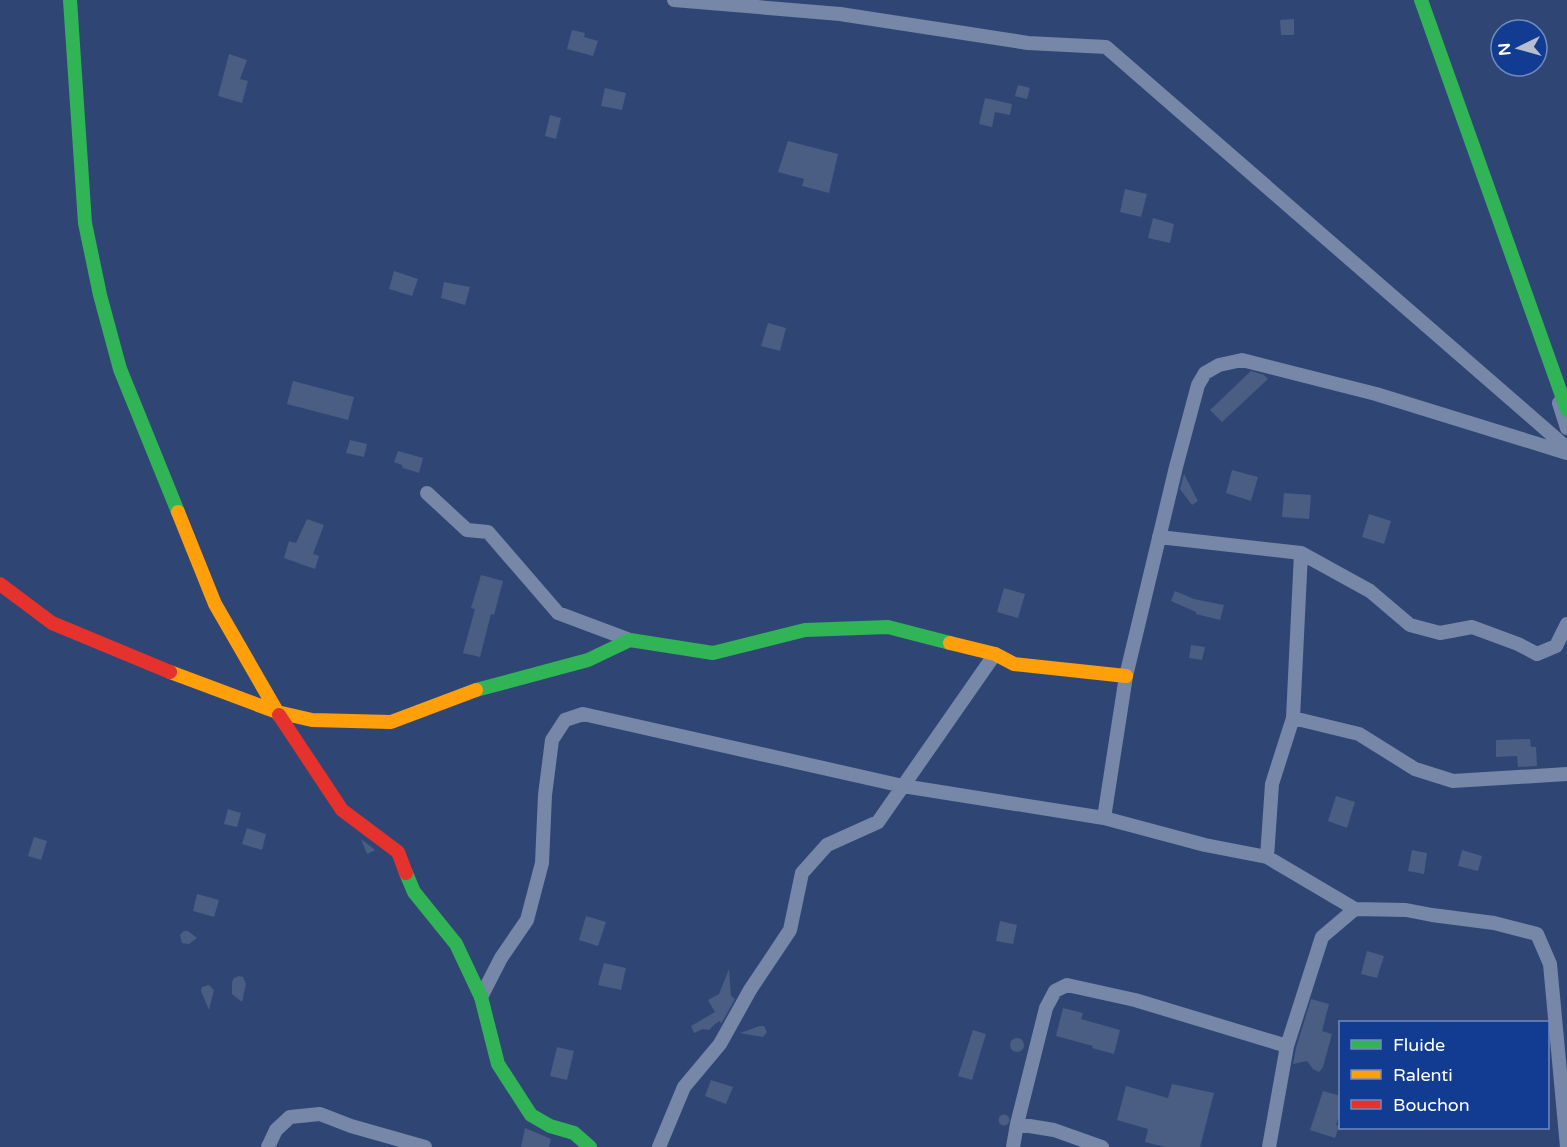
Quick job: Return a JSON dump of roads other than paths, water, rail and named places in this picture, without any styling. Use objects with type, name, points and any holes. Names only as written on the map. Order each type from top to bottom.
[{"type":"street","points":[[70,0],[85,223],[100,295],[120,369],[214,604],[277,712],[342,810],[398,852],[414,892],[456,944],[481,997],[498,1064],[531,1115],[550,1126],[574,1133],[590,1147]]},
{"type":"street","points":[[675,0],[840,14],[1028,43],[1106,47],[1567,448]]},
{"type":"street","points":[[1421,0],[1567,428]]},
{"type":"street","points":[[1444,69],[1567,410]]},
{"type":"street","points":[[1104,818],[1126,676],[1198,385],[1205,373],[1219,365],[1242,360],[1376,394],[1567,453]]},
{"type":"street","points":[[427,493],[467,530],[488,532],[558,613],[630,640],[713,653],[805,630],[888,627],[995,654],[1014,664],[1126,676]]},
{"type":"street","points":[[1159,537],[1301,553],[1370,591],[1410,625],[1440,633],[1472,627],[1518,644],[1537,654],[1556,646],[1567,624]]},
{"type":"street","points":[[1267,857],[1272,784],[1293,718],[1301,553]]},
{"type":"street","points":[[0,584],[52,623],[277,712],[312,720],[391,722],[479,689],[588,660],[630,640]]},
{"type":"street","points":[[659,1147],[684,1087],[720,1044],[750,990],[790,930],[802,873],[827,845],[878,822],[995,654]]},
{"type":"street","points":[[481,997],[501,958],[527,920],[542,863],[545,795],[552,740],[565,720],[583,714],[903,786],[1104,818],[1205,845],[1267,857],[1355,909],[1406,910],[1494,923],[1537,934],[1550,963],[1567,1147]]},
{"type":"street","points":[[1293,718],[1359,734],[1415,769],[1453,781],[1567,774]]},
{"type":"street","points":[[1269,1147],[1287,1046],[1322,937],[1355,909]]},
{"type":"street","points":[[1013,1147],[1046,1008],[1055,991],[1067,985],[1135,1000],[1287,1046]]},
{"type":"street","points":[[268,1147],[276,1130],[290,1117],[320,1114],[351,1126],[425,1147]]},
{"type":"street","points":[[1017,1124],[1054,1130],[1102,1147]]}]
